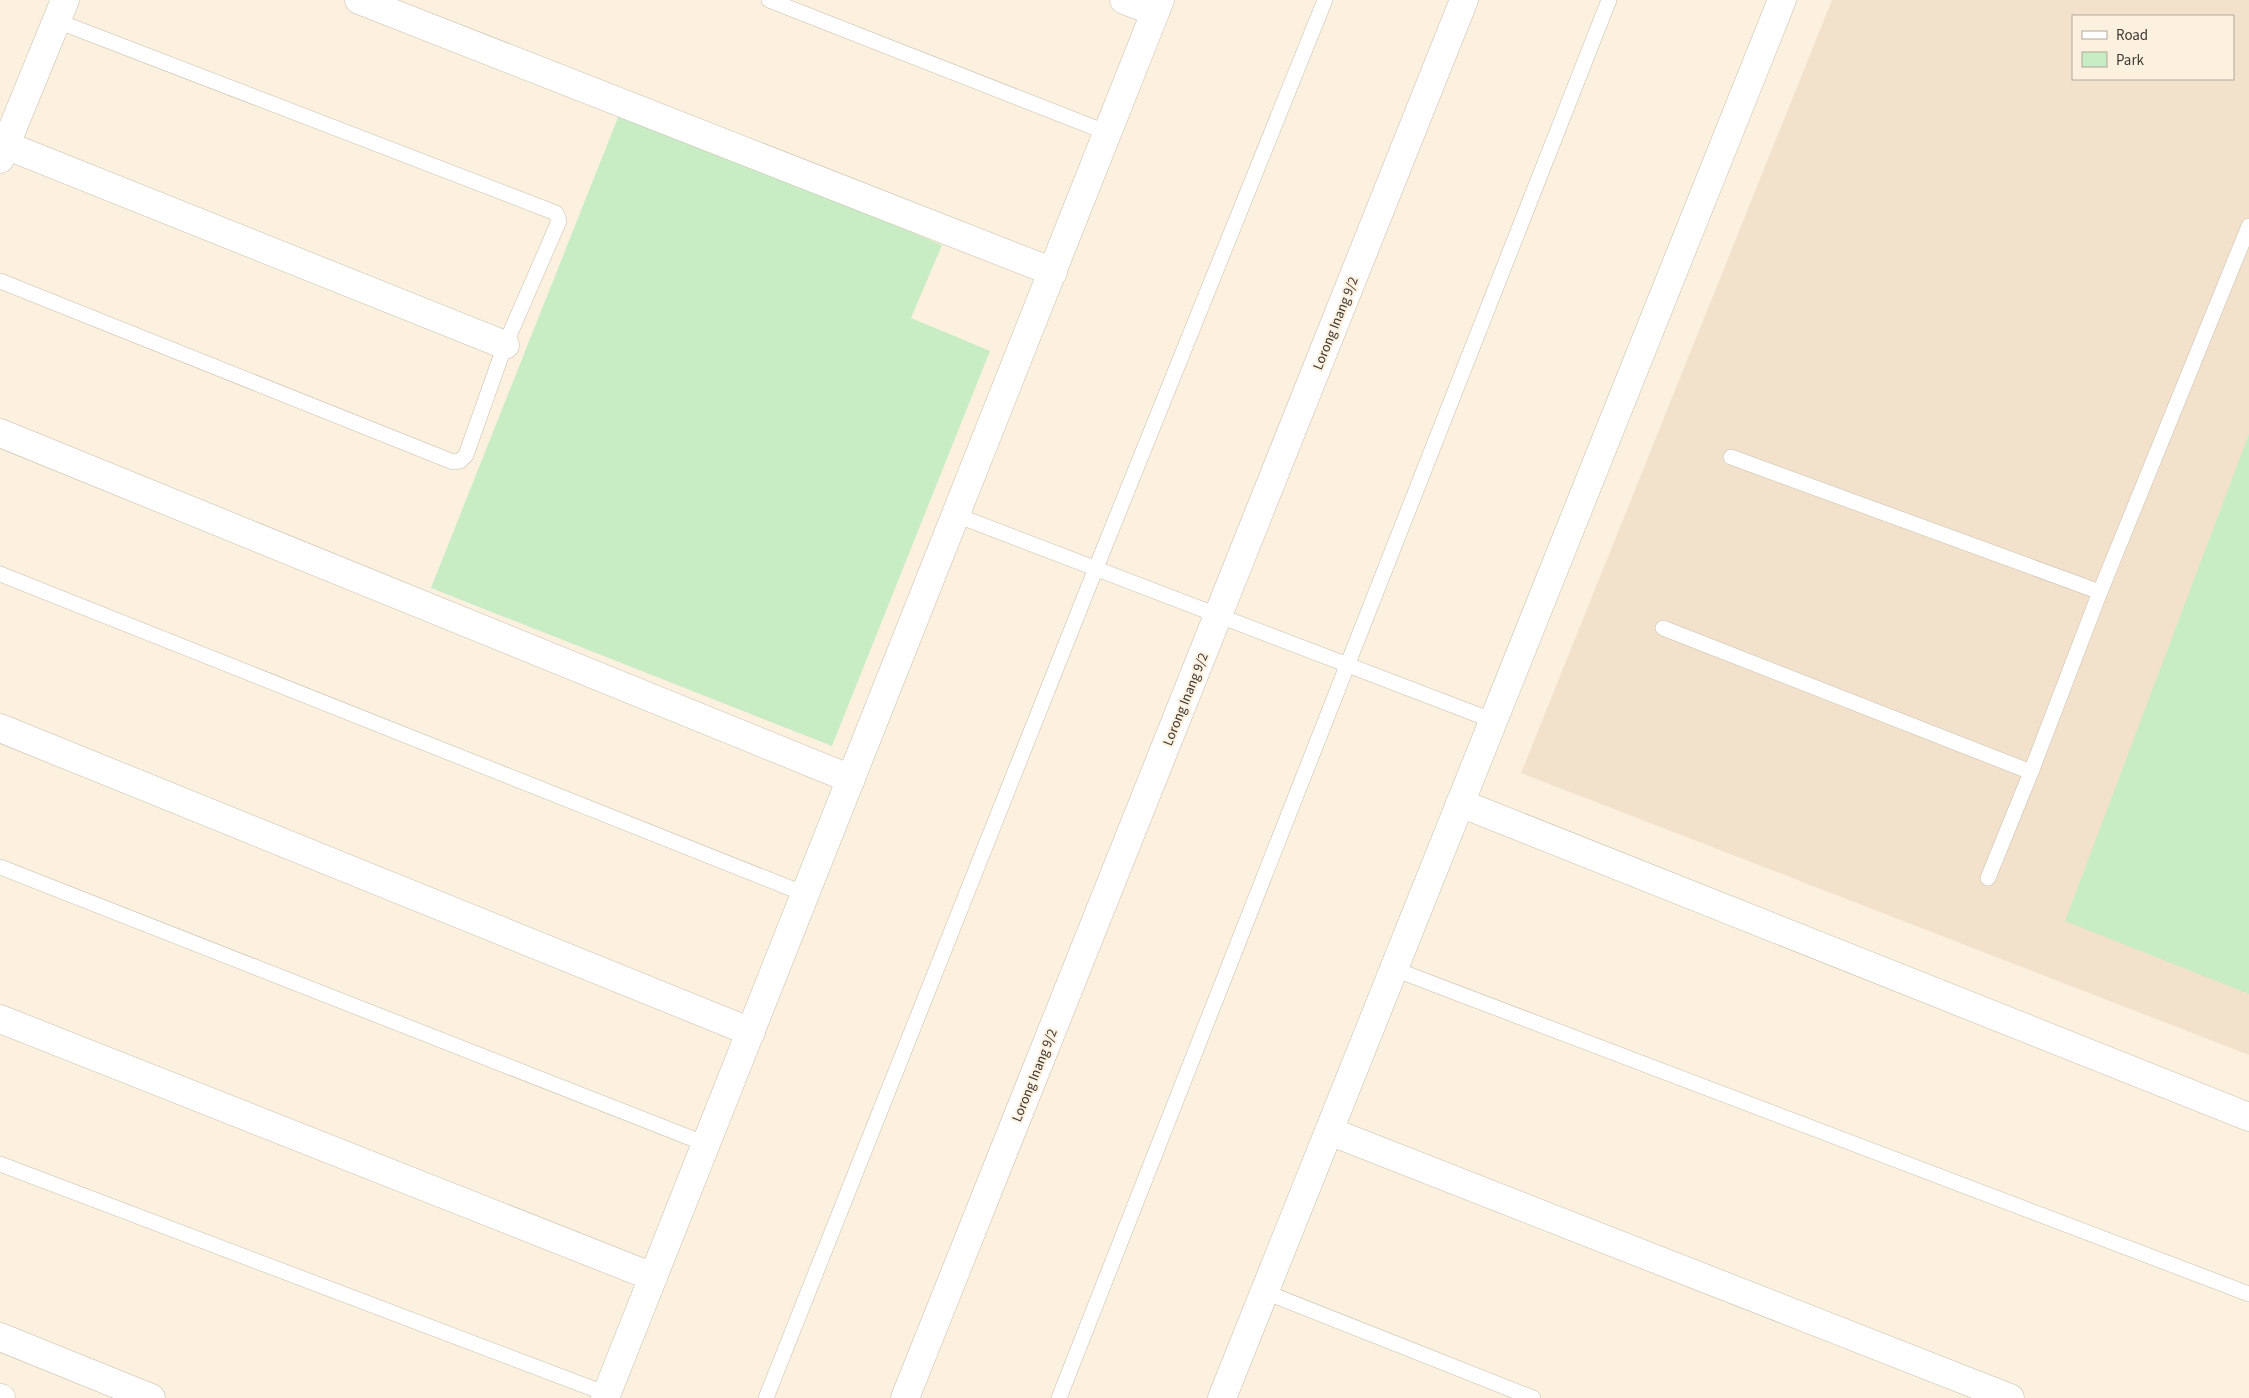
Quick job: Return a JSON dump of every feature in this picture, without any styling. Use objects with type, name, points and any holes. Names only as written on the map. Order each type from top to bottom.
[{"type":"street","points":[[359,0],[1053,272]]},
{"type":"street","points":[[606,1396],[1158,6],[1124,0]]},
{"type":"street","name":"Lorong Inang 9/2","points":[[905,1398],[1464,0]]},
{"type":"street","points":[[1222,1398],[1782,0]]},
{"type":"street","points":[[61,10],[3,152],[505,345]]},
{"type":"street","points":[[0,433],[851,779]]},
{"type":"street","points":[[0,728],[751,1032]]},
{"type":"street","points":[[1460,804],[2249,1116]]},
{"type":"street","points":[[0,1019],[653,1277]]},
{"type":"street","points":[[1329,1131],[2010,1398]]},
{"type":"street","points":[[0,1338],[151,1398]]},
{"type":"lane","points":[[769,0],[1108,133]]},
{"type":"lane","points":[[766,1398],[1096,568],[1325,0]]},
{"type":"lane","points":[[1059,1398],[1609,0]]},
{"type":"lane","points":[[0,281],[454,462],[460,461],[466,455],[505,345],[559,221],[556,213],[61,10]]},
{"type":"lane","points":[[1988,878],[2100,592],[2249,226]]},
{"type":"lane","points":[[1731,456],[2100,592]]},
{"type":"lane","points":[[956,516],[1494,721]]},
{"type":"lane","points":[[0,574],[806,894]]},
{"type":"lane","points":[[1663,628],[2031,772]]},
{"type":"lane","points":[[0,867],[706,1144]]},
{"type":"lane","points":[[1394,970],[2249,1294]]},
{"type":"lane","points":[[0,1164],[606,1396]]},
{"type":"lane","points":[[1265,1292],[1533,1398]]},
{"type":"shaded area","points":[[1832,0],[2249,0],[2249,1055],[1521,773]]},
{"type":"green space","points":[[621,110],[942,245],[911,318],[990,351],[832,746],[431,588]]},
{"type":"green space","points":[[2249,434],[2249,994],[2065,921]]}]
